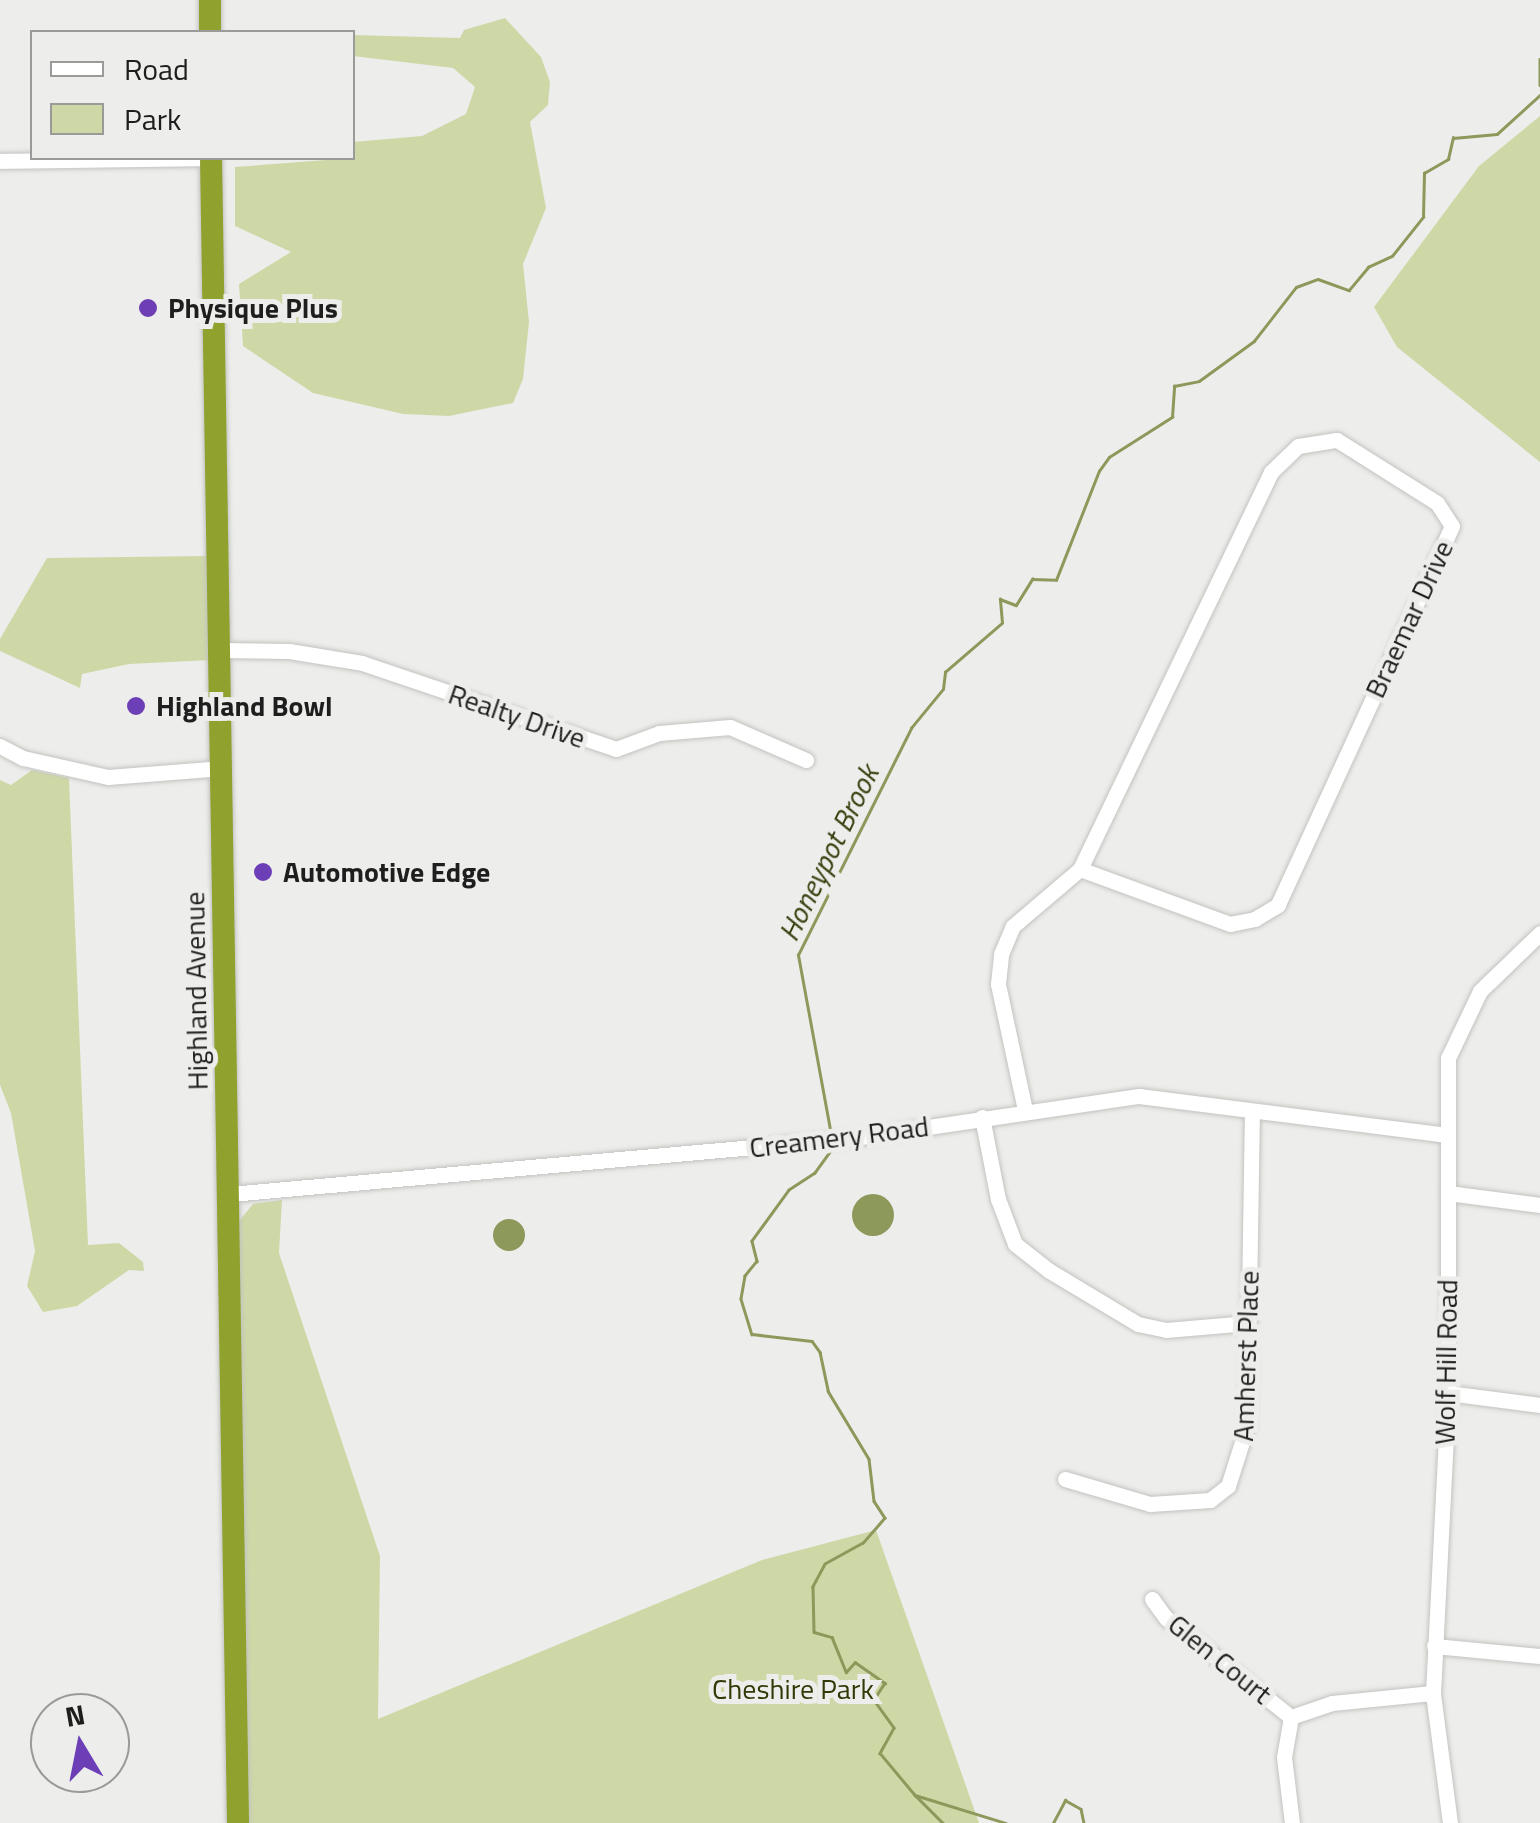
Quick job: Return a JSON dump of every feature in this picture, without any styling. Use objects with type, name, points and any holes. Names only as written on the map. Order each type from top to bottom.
[{"type":"highway","points":[[210,0],[210,30]]},
{"type":"highway","name":"Highland Avenue","points":[[210,160],[222,650],[238,1823]]},
{"type":"street","points":[[0,161],[70,160]]},
{"type":"street","name":"Braemar Drive","points":[[1025,1110],[998,984],[1001,954],[1014,926],[1080,870],[1271,472],[1298,446],[1338,440],[1437,503],[1452,526],[1278,905],[1256,920],[1230,924],[1080,870]]},
{"type":"street","name":"Realty Drive","points":[[222,650],[289,651],[362,663],[616,750],[659,733],[713,726],[806,760]]},
{"type":"street","points":[[0,746],[22,758],[108,777],[223,768]]},
{"type":"street","name":"Wolf Hill Road","points":[[1450,1823],[1433,1693],[1448,1393],[1448,1058],[1458,1027],[1480,991],[1540,933]]},
{"type":"street","name":"Creamery Road","points":[[230,1194],[844,1139],[1139,1096],[1446,1135]]},
{"type":"street","name":"Amherst Place","points":[[1064,1479],[1150,1504],[1210,1500],[1228,1486],[1247,1426],[1252,1111]]},
{"type":"street","points":[[982,1117],[998,1198],[1015,1244],[1048,1270],[1138,1324],[1166,1330],[1248,1323]]},
{"type":"street","points":[[1448,1193],[1540,1205]]},
{"type":"street","points":[[1448,1393],[1540,1405]]},
{"type":"street","name":"Glen Court","points":[[1152,1599],[1166,1618],[1291,1717]]},
{"type":"street","points":[[1434,1646],[1540,1656]]},
{"type":"street","points":[[1292,1823],[1284,1757],[1291,1717],[1332,1703],[1433,1693]]},
{"type":"green space","points":[[505,18],[541,57],[550,82],[548,105],[530,122],[546,208],[523,264],[529,322],[523,379],[513,403],[449,416],[403,414],[313,393],[243,346],[239,284],[291,252],[235,226],[235,167],[355,160],[355,142],[422,136],[466,114],[475,87],[453,68],[355,56],[355,35],[460,38],[464,30]]},
{"type":"green space","points":[[1540,116],[1540,462],[1397,347],[1374,307],[1479,166]]},
{"type":"green space","points":[[207,556],[211,660],[129,664],[82,674],[80,688],[0,651],[0,639],[47,558]]},
{"type":"green space","points":[[32,770],[69,778],[88,1245],[119,1243],[143,1262],[144,1271],[129,1270],[77,1306],[43,1312],[27,1286],[35,1251],[11,1113],[0,1085],[0,780],[11,785]]},
{"type":"green space","name":"Cheshire Park","points":[[282,1200],[279,1253],[380,1556],[378,1719],[762,1560],[876,1530],[979,1823],[248,1823],[239,1221],[253,1204]]},
{"type":"shaded area","points":[[873,1194],[888,1200],[894,1215],[888,1230],[873,1236],[858,1230],[852,1215],[858,1200]]},
{"type":"shaded area","points":[[509,1219],[520,1224],[525,1235],[520,1246],[509,1251],[498,1246],[493,1235],[498,1224]]},
{"type":"waterway","name":"Honeypot Brook","points":[[1540,59],[1540,85]]},
{"type":"waterway","name":"Honeypot Brook","points":[[831,1135],[798,955],[911,728],[943,689],[945,672],[1002,623],[1000,599],[1016,605],[1032,579],[1056,580],[1099,471],[1109,457],[1172,417],[1174,386],[1199,381],[1254,341],[1296,287],[1318,279],[1349,290],[1368,267],[1392,256],[1423,217],[1424,173],[1448,159],[1453,138],[1497,134],[1540,95]]},
{"type":"waterway","name":"Honeypot Brook","points":[[833,1148],[815,1173],[789,1190],[752,1241],[757,1261],[745,1276],[741,1299],[752,1334],[812,1341],[820,1352],[828,1391],[869,1459],[874,1501],[885,1518],[863,1543],[825,1564],[813,1587],[814,1632],[832,1637],[846,1672],[855,1662],[885,1683],[874,1700],[894,1728],[880,1753],[915,1795],[1006,1823]]},
{"type":"waterway","points":[[916,1796],[943,1823]]},
{"type":"waterway","name":"Honeypot Brook","points":[[1053,1823],[1065,1800],[1081,1809],[1084,1823]]},
{"type":"place","name":"Physique Plus","points":[[148,308]]},
{"type":"place","name":"Highland Bowl","points":[[136,706]]},
{"type":"place","name":"Automotive Edge","points":[[263,872]]}]
